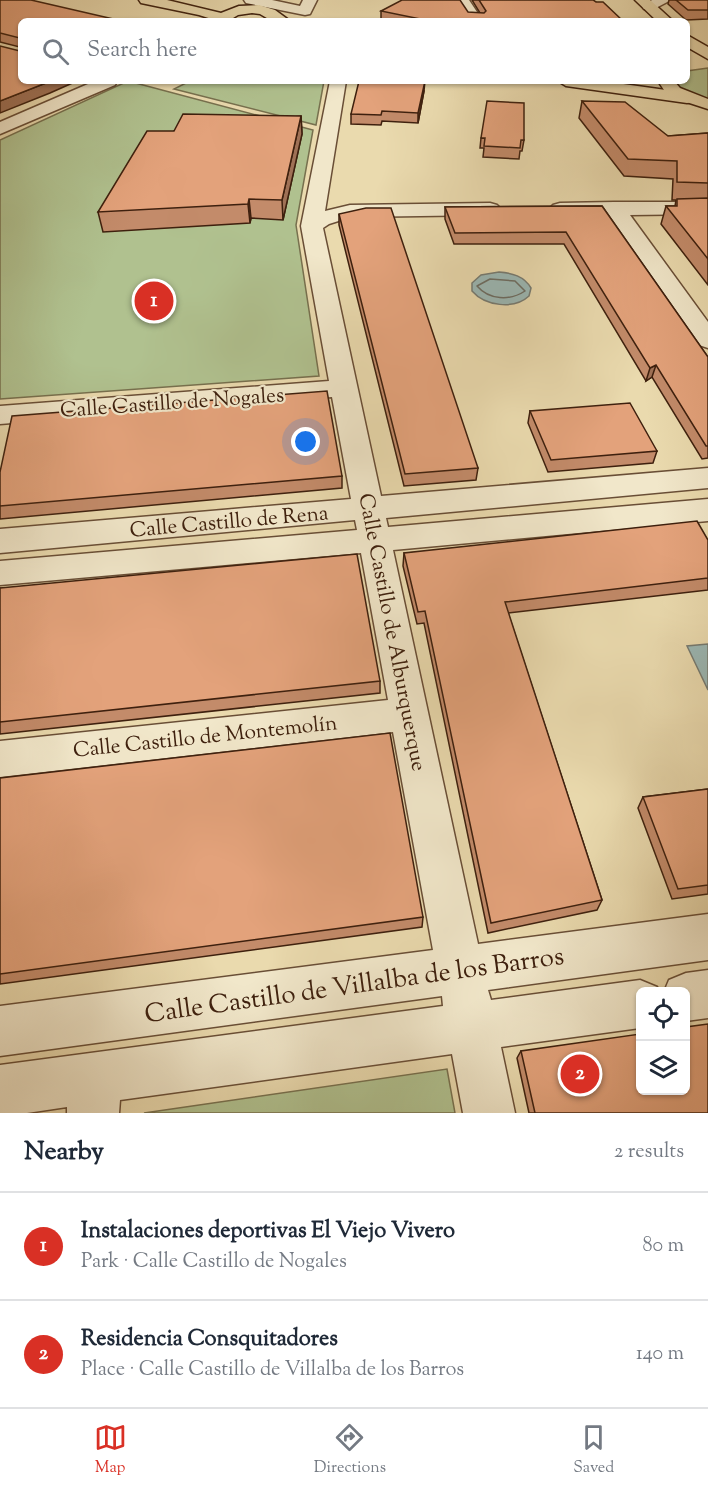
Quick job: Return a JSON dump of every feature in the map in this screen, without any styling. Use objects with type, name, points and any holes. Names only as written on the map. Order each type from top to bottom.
[{"type":"main road","points":[[146,0],[202,11],[218,18]]},
{"type":"main road","points":[[171,0],[274,15]]},
{"type":"main road","points":[[640,4],[661,18]]},
{"type":"main road","points":[[226,18],[238,11]]},
{"type":"main road","points":[[690,42],[708,54]]},
{"type":"main road","points":[[587,84],[687,98],[708,104]]},
{"type":"main road","points":[[667,84],[674,92],[687,98]]},
{"type":"street","points":[[251,0],[274,15],[308,6]]},
{"type":"street","points":[[462,0],[474,18]]},
{"type":"street","points":[[640,4],[664,0]]},
{"type":"street","points":[[0,129],[102,84]]},
{"type":"street","points":[[313,231],[338,84]]},
{"type":"street","points":[[614,208],[708,340]]},
{"type":"street","points":[[543,209],[708,208]]},
{"type":"street","points":[[313,231],[321,219],[350,212],[507,209]]},
{"type":"street","name":"Calle Castillo de Alburquerque","points":[[313,231],[489,1113]]},
{"type":"street","name":"Calle Castillo de Nogales","points":[[0,415],[344,388]]},
{"type":"street","name":"Calle Castillo de Rena","points":[[0,573],[708,478]]},
{"type":"street","name":"Calle Castillo de Rena","points":[[0,541],[708,510]]},
{"type":"street","name":"Calle Castillo de Montemolín","points":[[0,759],[409,714]]},
{"type":"street","name":"Calle Castillo de Villalba de los Barros","points":[[0,1031],[708,937]]},
{"type":"street","points":[[690,997],[708,994]]},
{"type":"street","points":[[0,1091],[94,1095],[471,1027],[636,1005]]},
{"type":"green space","points":[[708,68],[708,100],[680,88],[677,84],[690,84],[690,71]]},
{"type":"green space","points":[[121,84],[139,84],[313,130],[296,225],[319,376],[0,399],[0,140]]},
{"type":"green space","points":[[184,84],[323,84],[316,125],[174,89]]},
{"type":"green space","points":[[447,1069],[455,1113],[144,1113]]},
{"type":"water","points":[[499,272],[513,274],[525,281],[531,288],[529,296],[508,305],[484,300],[472,291],[472,283],[481,275]]},
{"type":"water","points":[[708,644],[708,690],[687,646]]},
{"type":"building","points":[[0,0],[31,0],[109,18],[18,18],[18,38],[0,33]]},
{"type":"building","points":[[402,0],[460,0],[468,12],[484,13],[486,11],[479,0],[593,0],[603,2],[620,18],[415,18],[381,11]]},
{"type":"building","points":[[676,0],[708,0],[708,10],[688,10]]},
{"type":"building","points":[[0,46],[18,50],[18,84],[43,84],[0,101]]},
{"type":"building","points":[[358,84],[424,84],[418,113],[382,111],[381,115],[351,114]]},
{"type":"building","points":[[487,101],[524,103],[524,140],[521,140],[520,148],[484,146],[485,138],[481,138]]},
{"type":"building","points":[[582,101],[625,102],[668,136],[708,133],[708,183],[677,182],[677,161],[628,159]]},
{"type":"building","points":[[183,114],[301,116],[282,200],[249,199],[248,204],[98,212],[147,131],[174,131]]},
{"type":"building","points":[[708,198],[708,259],[666,206],[677,206],[677,199]]},
{"type":"building","points":[[602,206],[708,357],[708,446],[656,365],[650,368],[566,232],[455,233],[445,207]]},
{"type":"building","points":[[366,208],[391,208],[478,468],[405,474],[339,214]]},
{"type":"building","points":[[327,391],[342,476],[0,506],[0,472],[12,416]]},
{"type":"building","points":[[630,403],[657,451],[551,460],[530,411]]},
{"type":"building","points":[[697,521],[708,540],[708,578],[505,602],[602,900],[491,923],[425,611],[418,612],[404,553]]},
{"type":"building","points":[[357,554],[380,681],[0,722],[0,588]]},
{"type":"building","points":[[390,733],[423,917],[0,974],[0,778]]},
{"type":"building","points":[[708,789],[708,885],[678,889],[643,797]]},
{"type":"building","points":[[708,1024],[708,1113],[535,1113],[521,1051],[636,1035],[636,1095],[690,1095],[690,1026]]},
{"type":"place","name":"Instalaciones deportivas El Viejo Vivero","points":[[154,301]]},
{"type":"place","name":"Residencia Consquitadores","points":[[580,1074]]}]
